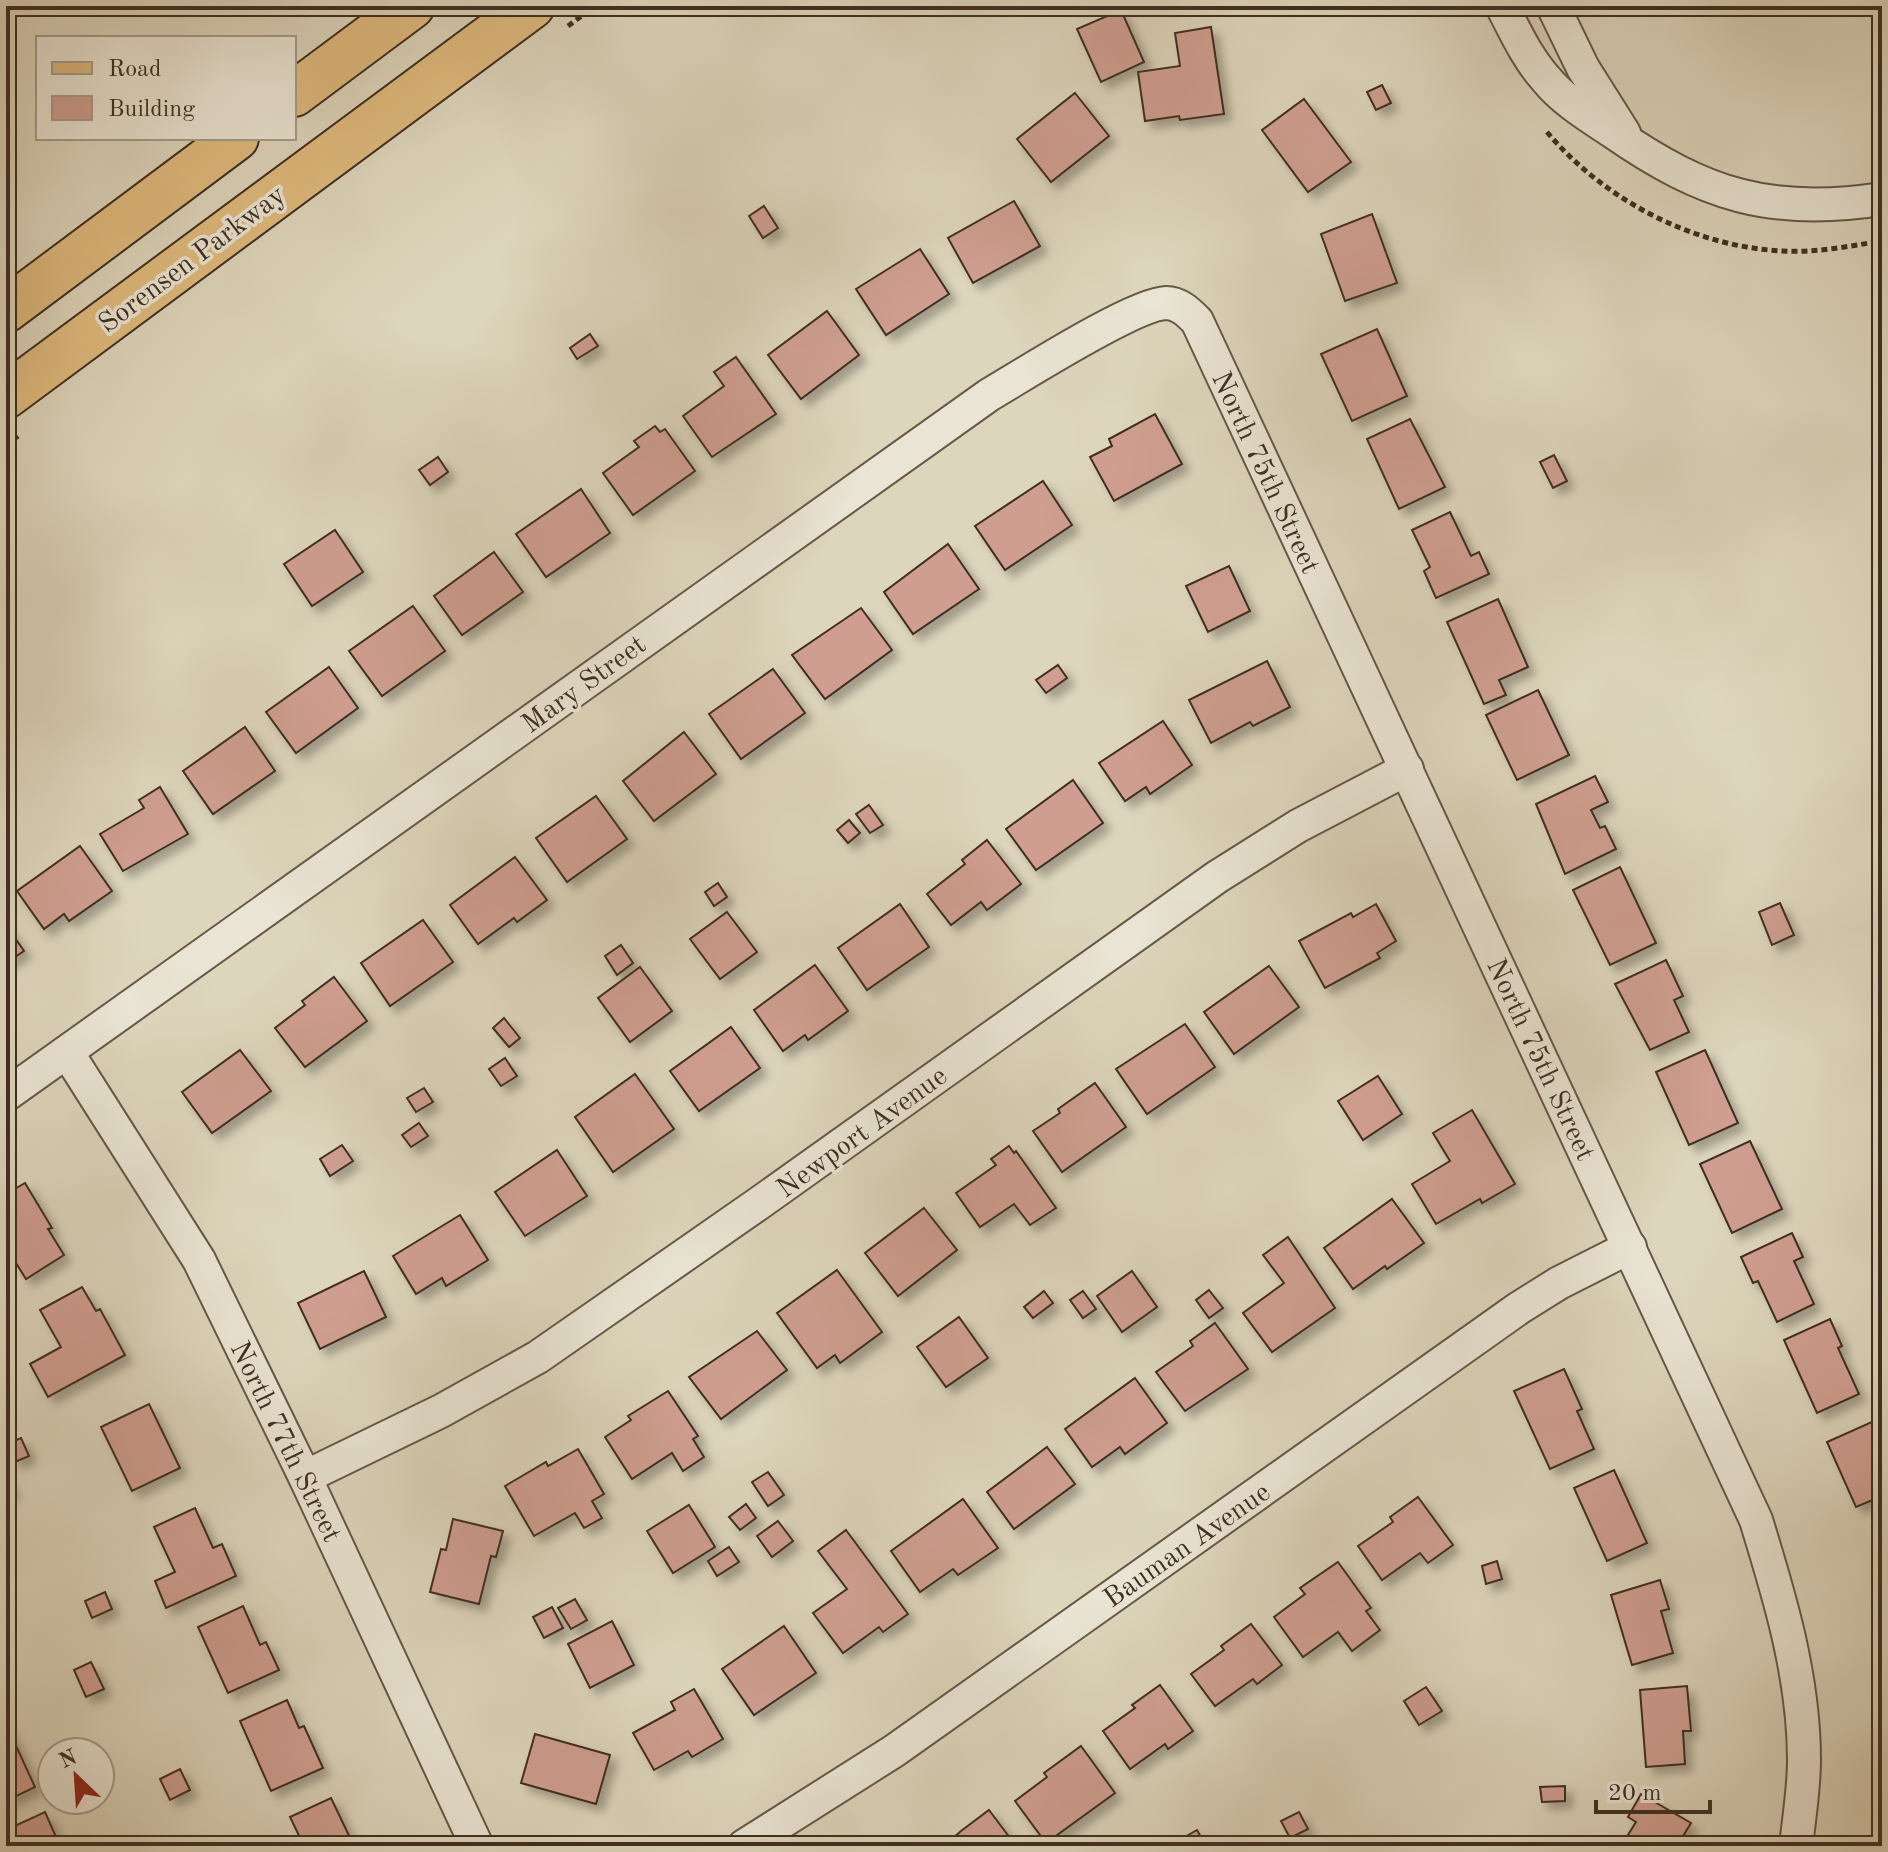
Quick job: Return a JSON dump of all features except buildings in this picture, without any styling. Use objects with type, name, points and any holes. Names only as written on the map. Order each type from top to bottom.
[{"type":"main road","points":[[296,93],[412,6]]},
{"type":"main road","name":"Sorensen Parkway","points":[[6,396],[532,6]]},
{"type":"main road","points":[[6,310],[233,140]]},
{"type":"street","points":[[1502,6],[1547,81],[1571,104],[1632,145],[1695,181],[1722,192],[1764,202],[1813,205],[1882,199]]},
{"type":"street","points":[[1553,6],[1583,68],[1632,145]]},
{"type":"street","name":"Mary Street","points":[[6,1095],[989,395],[1128,316],[1163,303],[1176,304]]},
{"type":"street","name":"North 75th Street","points":[[1176,304],[1197,321],[1756,1520],[1786,1618],[1803,1728],[1804,1763],[1796,1846]]},
{"type":"street","name":"Newport Avenue","points":[[305,1477],[441,1411],[538,1357],[1217,877],[1298,826],[1407,769]]},
{"type":"street","name":"North 77th Street","points":[[67,1052],[199,1260],[305,1477],[477,1846]]},
{"type":"street","name":"Bauman Avenue","points":[[744,1846],[894,1751],[1519,1308],[1559,1283],[1630,1247]]}]
